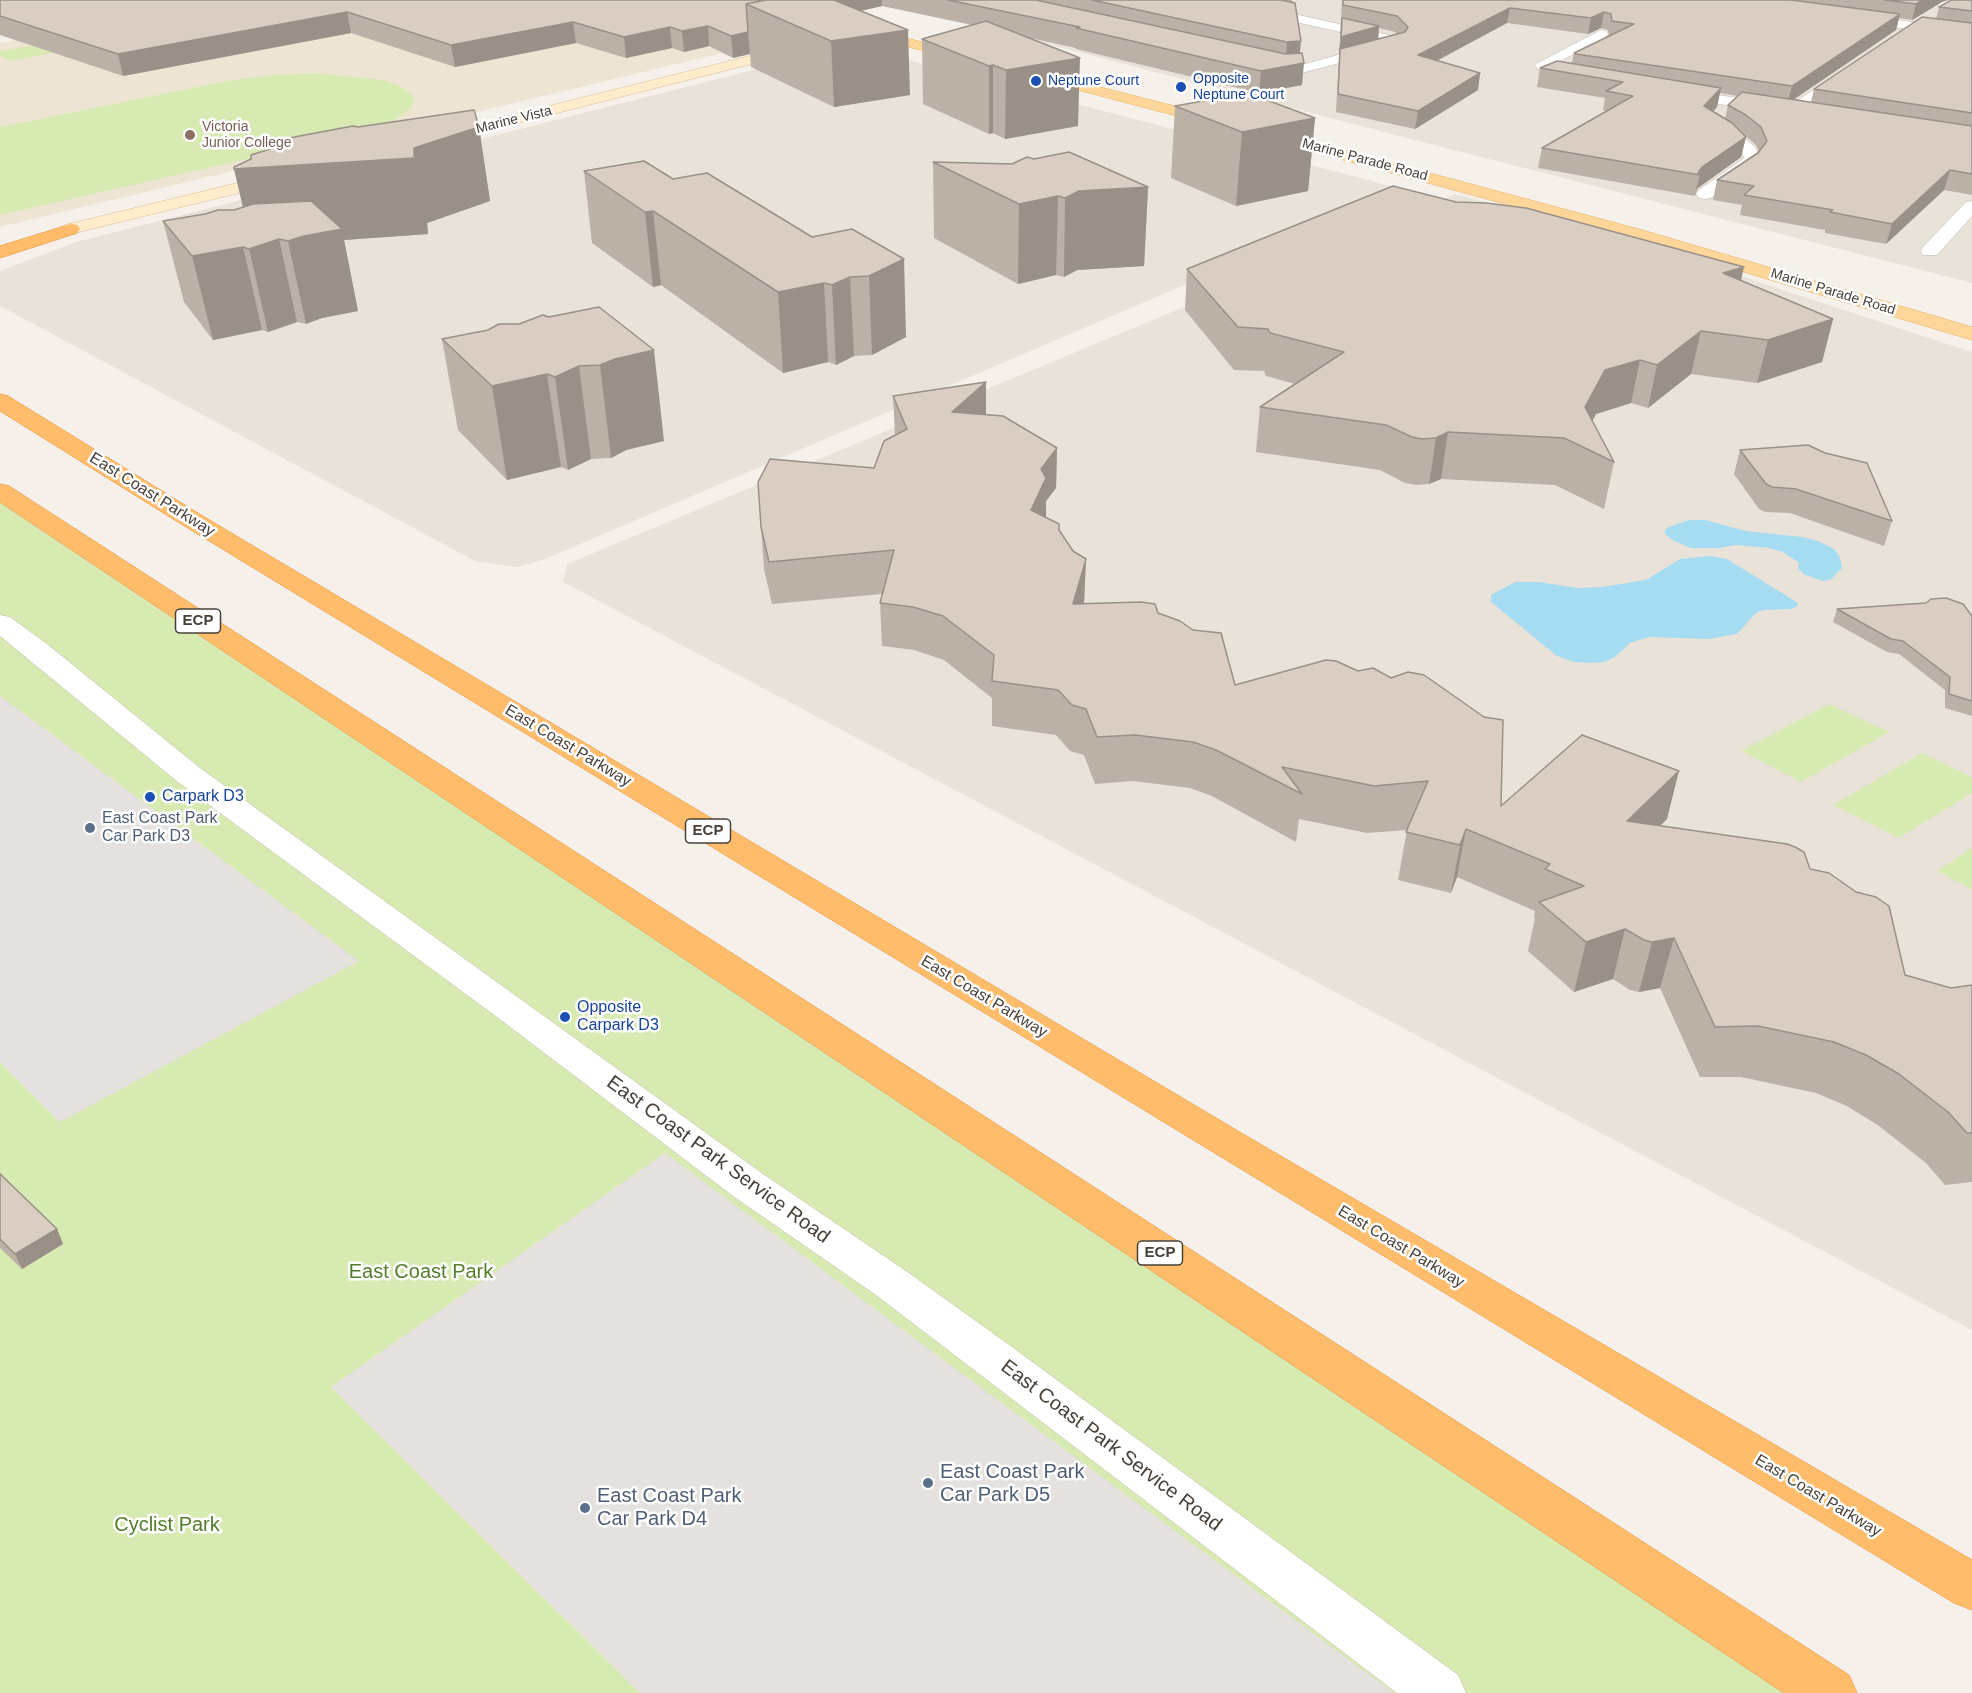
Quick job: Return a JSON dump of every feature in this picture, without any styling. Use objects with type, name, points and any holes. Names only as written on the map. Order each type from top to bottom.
[{"type":"highway","points":[[0,243],[71,229]]},
{"type":"highway","points":[[0,252],[71,229]]},
{"type":"highway","name":"East Coast Parkway","points":[[0,401],[187,517],[1229,1144],[1972,1587]]},
{"type":"highway","name":"ECP","points":[[0,491],[1830,1693]]},
{"type":"main road","points":[[857,31],[909,43],[980,55],[887,26]]},
{"type":"main road","points":[[1025,67],[1229,118]]},
{"type":"main road","name":"Marine Parade Road","points":[[1709,238],[1257,125],[1972,334]]},
{"type":"street","points":[[1215,0],[1390,37],[1397,43],[1298,70],[1252,63]]},
{"type":"street","points":[[1901,36],[1948,3],[1957,5],[1965,0]]},
{"type":"street","points":[[1279,13],[1302,4]]},
{"type":"street","points":[[1843,16],[1972,34]]},
{"type":"street","points":[[857,31],[887,26]]},
{"type":"street","points":[[1594,80],[1549,71],[1541,65],[1601,34]]},
{"type":"street","name":"Marine Vista","points":[[419,143],[808,45]]},
{"type":"street","points":[[1792,111],[1863,62]]},
{"type":"street","points":[[1663,91],[1815,114]]},
{"type":"street","points":[[1705,195],[1753,159],[1749,150],[1735,138],[1710,125],[1733,102]]},
{"type":"street","points":[[71,229],[295,174]]},
{"type":"street","points":[[1930,251],[1972,206]]},
{"type":"street","name":"East Coast Park Service Road","points":[[0,623],[37,650],[189,775],[514,1011],[748,1185],[891,1283],[996,1360],[1439,1693]]},
{"type":"shaded area","name":"Victoria Junior College","points":[[259,0],[805,33],[0,227],[0,43]]},
{"type":"shaded area","points":[[880,0],[1972,0],[1972,283],[1349,123]]},
{"type":"shaded area","name":"Neptune Court","points":[[851,45],[1406,190],[543,560],[516,567],[475,561],[0,306],[0,271],[76,242]]},
{"type":"shaded area","points":[[1455,194],[1578,227],[1728,272],[1972,352],[1972,1330],[563,582],[567,564]]},
{"type":"shaded area","name":"East Coast Park Car Park D3","points":[[0,696],[359,961],[60,1122],[0,1062]]},
{"type":"shaded area","points":[[665,1153],[1394,1693],[640,1693],[331,1387]]},
{"type":"green space","points":[[75,38],[95,45],[11,61],[0,56],[0,51]]},
{"type":"green space","points":[[314,73],[383,80],[404,88],[414,97],[411,109],[395,120],[367,132],[0,215],[0,127],[227,81],[272,75]]},
{"type":"green space","name":"East Coast Park","points":[[0,492],[1830,1693],[0,1693]]},
{"type":"green space","points":[[1829,704],[1889,732],[1801,782],[1741,751]]},
{"type":"green space","points":[[1922,753],[1972,777],[1972,793],[1899,838],[1833,805]]},
{"type":"green space","points":[[1972,848],[1972,889],[1937,871]]},
{"type":"water","points":[[1689,520],[1705,520],[1746,531],[1818,541],[1834,549],[1840,557],[1842,568],[1830,580],[1823,581],[1803,574],[1798,568],[1799,563],[1783,552],[1769,548],[1735,545],[1720,548],[1691,548],[1674,541],[1665,534],[1665,530],[1669,527]]},
{"type":"water","points":[[1711,556],[1727,559],[1798,603],[1797,607],[1763,610],[1756,613],[1737,634],[1709,639],[1649,637],[1630,643],[1615,657],[1604,662],[1591,663],[1574,662],[1557,656],[1491,602],[1491,595],[1515,582],[1539,582],[1578,588],[1602,587],[1646,580],[1680,559]]},
{"type":"building","points":[[0,0],[766,0],[746,4],[748,32],[731,36],[708,26],[682,31],[670,27],[624,37],[573,22],[451,45],[347,12],[118,54],[0,16]]},
{"type":"building","points":[[766,0],[834,0],[908,30],[831,41],[746,4]]},
{"type":"building","points":[[948,0],[1036,0],[1286,54],[1302,53],[1304,63],[1261,71],[1076,28],[1080,27]]},
{"type":"building","points":[[1092,0],[1281,0],[1295,3],[1301,41],[1287,42]]},
{"type":"building","points":[[1343,0],[1791,0],[1900,14],[1792,86],[1576,54],[1574,53],[1634,24],[1612,21],[1611,14],[1604,12],[1591,18],[1510,8],[1418,55],[1480,73],[1418,111],[1338,94],[1340,49],[1405,32],[1408,27],[1397,16],[1343,5]]},
{"type":"building","points":[[1885,0],[1923,0],[1916,4]]},
{"type":"building","points":[[1951,0],[1972,0],[1972,11],[1939,7]]},
{"type":"building","points":[[1922,17],[1972,23],[1972,113],[1814,89]]},
{"type":"building","points":[[1342,18],[1379,26],[1341,37]]},
{"type":"building","points":[[986,21],[1080,58],[1006,70],[993,65],[989,66],[922,39]]},
{"type":"building","points":[[1557,61],[1721,88],[1704,106],[1732,123],[1746,137],[1702,167],[1698,173],[1700,175],[1542,148],[1633,96],[1606,91],[1623,82],[1540,68]]},
{"type":"building","points":[[1742,92],[1972,126],[1972,174],[1950,170],[1892,224],[1830,212],[1833,210],[1744,195],[1754,186],[1717,180],[1758,153],[1767,141],[1761,127],[1728,105]]},
{"type":"building","points":[[1248,93],[1315,118],[1242,132],[1175,106]]},
{"type":"building","points":[[474,110],[479,127],[414,148],[414,158],[234,169],[251,159],[251,155],[289,143],[289,138],[353,126]]},
{"type":"building","points":[[1069,152],[1148,187],[1079,191],[1065,198],[1058,196],[1019,204],[933,162],[1012,164],[1027,157],[1034,159]]},
{"type":"building","points":[[644,161],[673,179],[707,173],[812,237],[852,229],[904,259],[869,276],[850,277],[832,285],[824,283],[778,292],[653,211],[645,212],[584,171]]},
{"type":"building","points":[[1393,186],[1456,202],[1526,208],[1744,267],[1723,273],[1833,319],[1768,340],[1701,331],[1657,365],[1640,360],[1605,370],[1585,407],[1614,462],[1564,438],[1448,432],[1436,438],[1422,439],[1386,425],[1260,407],[1344,352],[1270,333],[1268,329],[1238,327],[1187,269]]},
{"type":"building","points":[[311,201],[342,229],[288,241],[279,239],[249,249],[243,247],[192,256],[163,221],[218,210],[234,210],[253,204]]},
{"type":"building","points":[[599,307],[654,350],[600,365],[579,366],[555,377],[547,374],[492,386],[442,339],[488,330],[499,324],[519,324],[543,315],[549,317]]},
{"type":"building","points":[[986,382],[952,412],[1003,416],[1057,448],[1041,469],[1046,478],[1031,510],[1059,524],[1059,530],[1073,551],[1086,559],[1073,604],[1141,602],[1155,604],[1158,613],[1180,621],[1193,630],[1221,633],[1235,685],[1326,660],[1336,661],[1358,671],[1373,668],[1391,678],[1408,672],[1424,675],[1484,717],[1503,720],[1501,806],[1582,735],[1679,771],[1627,821],[1787,844],[1804,852],[1810,869],[1829,873],[1856,892],[1876,897],[1889,906],[1905,975],[1951,988],[1972,985],[1972,1133],[1967,1133],[1948,1112],[1899,1074],[1866,1055],[1834,1042],[1758,1026],[1715,1027],[1674,938],[1652,942],[1625,929],[1586,942],[1539,902],[1584,886],[1545,869],[1550,864],[1466,829],[1460,845],[1406,832],[1428,781],[1374,786],[1282,767],[1302,794],[1216,750],[1193,742],[1135,735],[1097,737],[1086,709],[1072,705],[1058,690],[992,681],[994,655],[943,616],[913,607],[880,603],[894,550],[769,562],[761,527],[758,482],[770,459],[874,468],[884,441],[907,429],[893,396]]},
{"type":"building","points":[[1808,445],[1825,453],[1867,463],[1892,521],[1796,489],[1772,487],[1766,484],[1740,450]]},
{"type":"building","points":[[1946,598],[1963,604],[1972,616],[1972,701],[1949,694],[1950,677],[1903,641],[1891,639],[1837,609],[1926,603],[1931,599]]},
{"type":"building","points":[[0,1174],[57,1229],[15,1254],[0,1239]]},
{"type":"place","name":"Neptune Court","points":[[1036,81]]},
{"type":"place","name":"Opposite Neptune Court","points":[[1181,87]]},
{"type":"place","name":"Victoria Junior College","points":[[190,135]]},
{"type":"place","name":"Carpark D3","points":[[150,797]]},
{"type":"place","name":"East Coast Park Car Park D3","points":[[90,828]]},
{"type":"place","name":"Opposite Carpark D3","points":[[565,1017]]},
{"type":"place","name":"East Coast Park Car Park D5","points":[[928,1483]]},
{"type":"place","name":"East Coast Park Car Park D4","points":[[585,1508]]},
{"type":"park label","name":"Cyclist Park","points":[[167,1525]]}]
